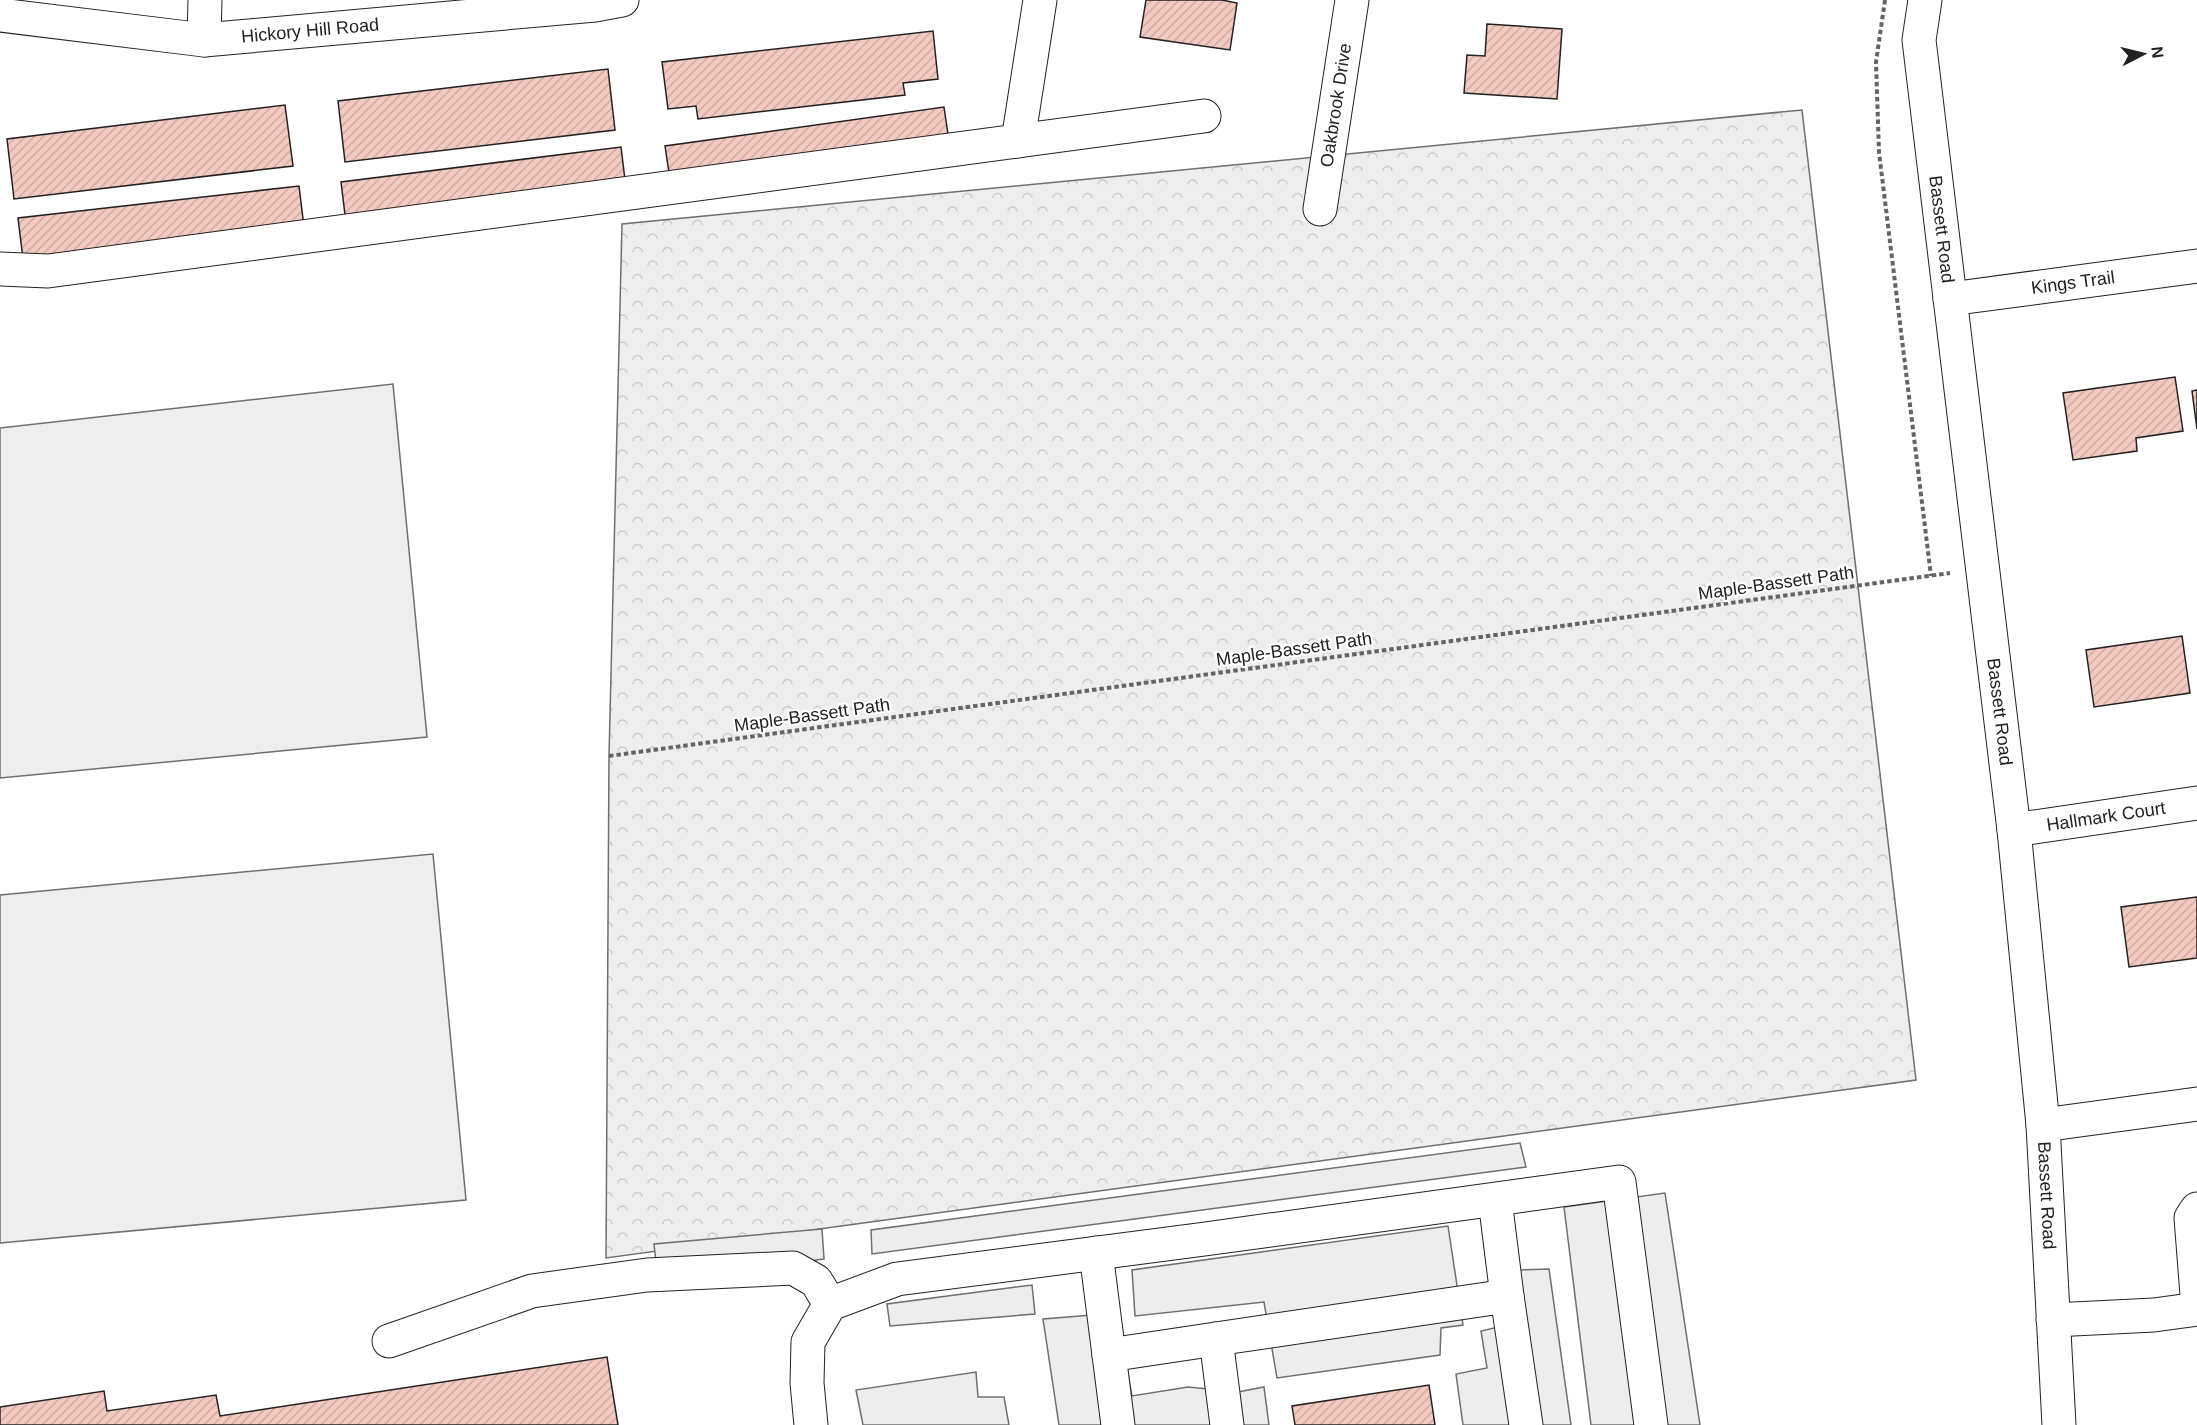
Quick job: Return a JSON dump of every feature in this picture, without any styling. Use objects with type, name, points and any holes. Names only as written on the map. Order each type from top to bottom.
[{"type":"street","points":[[204,40],[205,0]]},
{"type":"street","name":"Hickory Hill Road","points":[[0,15],[204,40],[595,5],[622,0]]},
{"type":"street","name":"Oakbrook Drive","points":[[1320,209],[1353,0]]},
{"type":"street","name":"Bassett Road","points":[[1925,0],[1919,40],[2014,830],[2043,1125],[2059,1425]]},
{"type":"street","points":[[1018,141],[1031,3]]},
{"type":"street","points":[[0,269],[48,271],[1204,116]]},
{"type":"street","name":"Kings Trail","points":[[1950,299],[2197,266]]},
{"type":"street","name":"Hallmark Court","points":[[2014,830],[2197,803]]},
{"type":"street","points":[[2043,1125],[2197,1104]]},
{"type":"street","points":[[811,1425],[807,1383],[808,1342],[830,1304],[897,1279],[1619,1182],[1651,1425]]},
{"type":"street","points":[[1495,1200],[1526,1425]]},
{"type":"street","points":[[2197,1209],[2191,1218],[2197,1295]]},
{"type":"street","points":[[1096,1253],[1118,1425]]},
{"type":"street","points":[[388,1341],[532,1291],[647,1275],[793,1268],[816,1281],[830,1304]]},
{"type":"street","points":[[1109,1355],[1507,1296]]},
{"type":"street","points":[[2053,1320],[2154,1315],[2197,1309]]},
{"type":"street","points":[[1216,1339],[1227,1425]]},
{"type":"path","points":[[1885,0],[1876,62],[1879,152],[1931,576]]},
{"type":"path","name":"Maple-Bassett Path","points":[[609,756],[1983,569]]},
{"type":"green space","points":[[1802,110],[1916,1080],[606,1258],[609,756],[622,224]]},
{"type":"green space","points":[[393,384],[427,737],[0,778],[0,428]]},
{"type":"green space","points":[[433,854],[466,1200],[0,1243],[0,895]]},
{"type":"shaded area","points":[[1520,1143],[1526,1167],[872,1254],[871,1230]]},
{"type":"shaded area","points":[[1665,1193],[1700,1425],[1591,1425],[1564,1207]]},
{"type":"shaded area","points":[[1448,1226],[1463,1325],[1441,1328],[1440,1355],[1277,1378],[1264,1302],[1135,1316],[1132,1270]]},
{"type":"shaded area","points":[[822,1229],[824,1259],[658,1280],[654,1244]]},
{"type":"shaded area","points":[[1549,1269],[1571,1425],[1463,1425],[1456,1374],[1487,1368],[1481,1331],[1520,1322],[1519,1270]]},
{"type":"shaded area","points":[[1032,1285],[1035,1314],[890,1326],[887,1304]]},
{"type":"shaded area","points":[[1117,1313],[1132,1396],[1188,1387],[1238,1392],[1264,1387],[1269,1425],[1059,1425],[1043,1319]]},
{"type":"shaded area","points":[[976,1372],[978,1397],[1004,1397],[1009,1425],[863,1425],[856,1390]]},
{"type":"building","points":[[1146,0],[1222,0],[1237,3],[1230,50],[1140,37]]},
{"type":"building","points":[[1487,24],[1562,29],[1557,99],[1464,93],[1467,55],[1485,56]]},
{"type":"building","points":[[933,31],[938,79],[903,83],[905,95],[698,119],[696,106],[668,109],[662,62]]},
{"type":"building","points":[[608,69],[615,130],[345,162],[338,101]]},
{"type":"building","points":[[285,105],[293,166],[14,199],[7,139]]},
{"type":"building","points":[[944,107],[950,148],[671,186],[665,146]]},
{"type":"building","points":[[621,147],[626,188],[346,223],[341,182]]},
{"type":"building","points":[[299,186],[304,227],[23,259],[18,218]]},
{"type":"building","points":[[2175,377],[2183,431],[2136,438],[2137,451],[2073,460],[2063,393]]},
{"type":"building","points":[[2197,390],[2197,429],[2192,391]]},
{"type":"building","points":[[2182,636],[2190,693],[2094,707],[2086,650]]},
{"type":"building","points":[[2197,897],[2197,958],[2129,967],[2121,907]]},
{"type":"building","points":[[607,1357],[618,1425],[0,1425],[0,1407],[104,1391],[107,1411],[216,1395],[220,1416]]},
{"type":"building","points":[[1429,1385],[1435,1425],[1295,1425],[1292,1406]]}]
